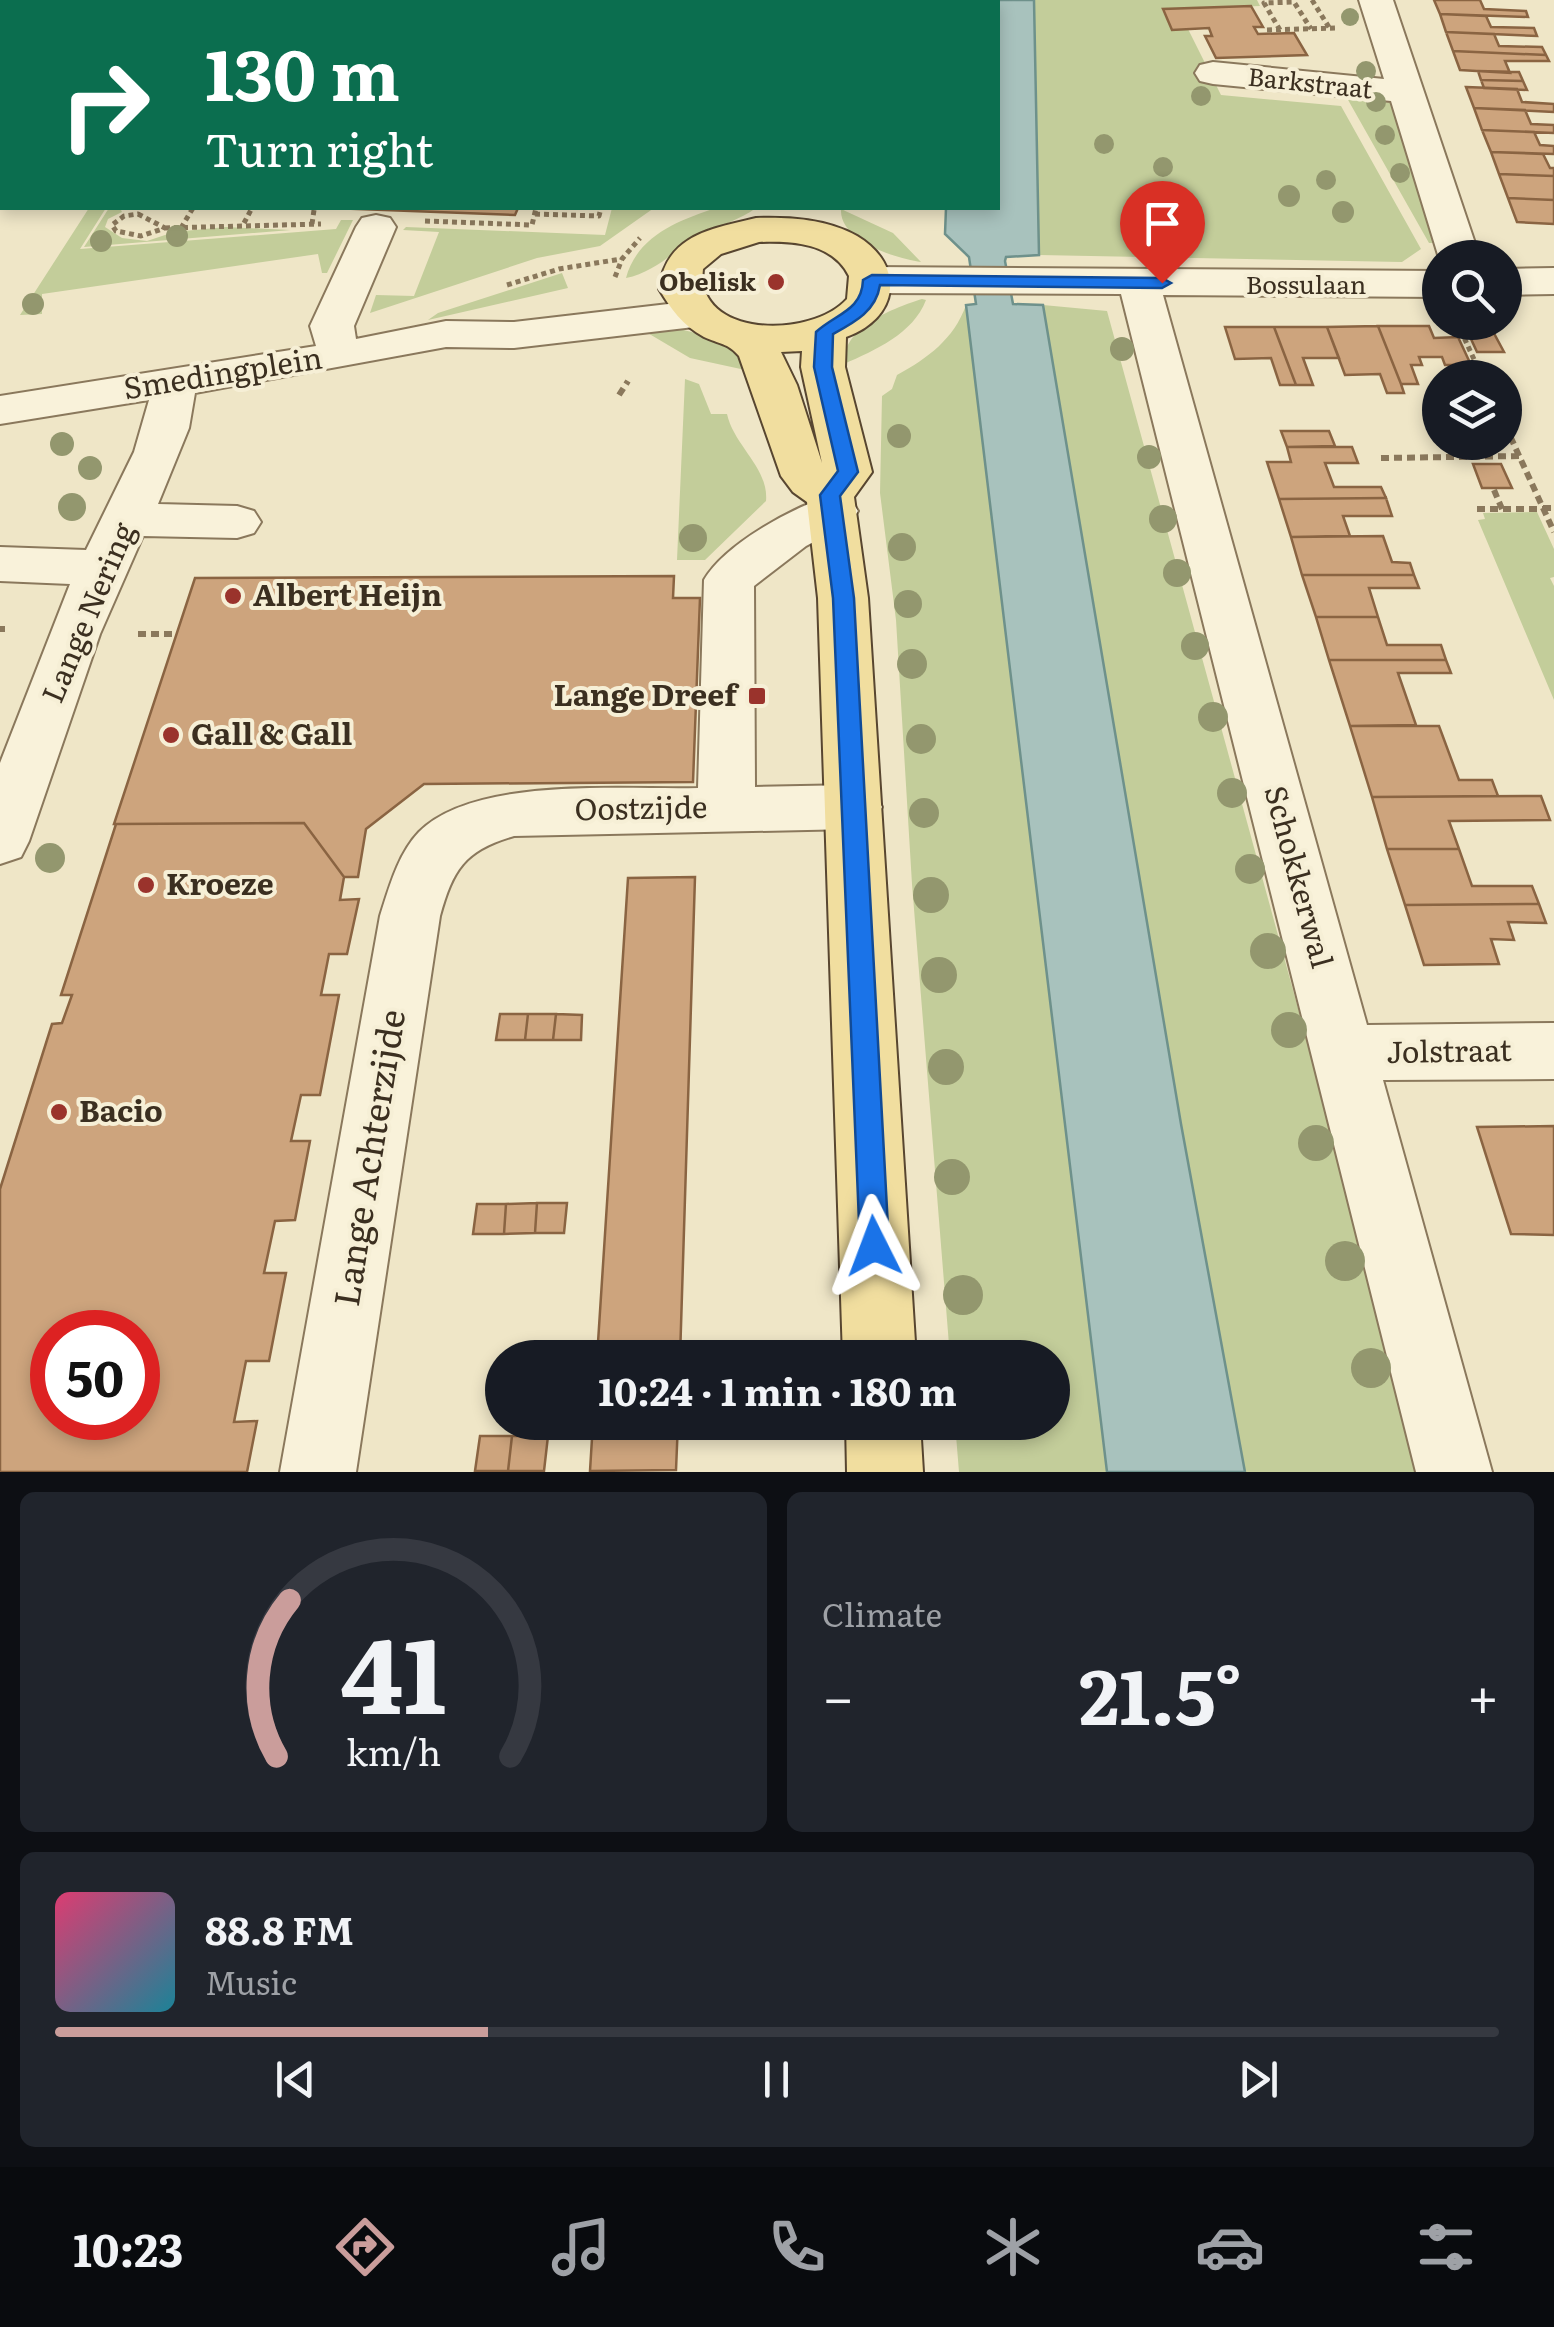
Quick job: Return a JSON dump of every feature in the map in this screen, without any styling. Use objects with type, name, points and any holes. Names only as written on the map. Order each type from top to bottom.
[{"type":"main road","points":[[764,219],[792,230],[823,222],[862,260],[872,280],[871,292],[856,314],[824,332],[786,339],[746,337],[716,328],[687,295],[688,260],[705,246],[764,219]]},
{"type":"main road","points":[[824,332],[823,367],[848,472],[832,503],[844,598],[879,1340]]},
{"type":"main road","points":[[746,337],[760,349],[771,372],[806,479],[832,503]]},
{"type":"main road","points":[[884,1440],[886,1472]]},
{"type":"street","name":"Barkstraat","points":[[1376,0],[1407,79],[1455,240]]},
{"type":"street","name":"Barkstraat","points":[[1213,74],[1407,79]]},
{"type":"street","points":[[342,354],[331,332],[336,286],[392,224]]},
{"type":"street","name":"Bossulaan","points":[[872,280],[1422,284]]},
{"type":"street","points":[[1522,282],[1554,281]]},
{"type":"street","name":"Schokkerwal","points":[[1139,282],[1454,1472]]},
{"type":"street","name":"Smedingplein","points":[[0,410],[173,384],[446,334],[514,335],[672,314],[687,295]]},
{"type":"street","name":"Lange Nering","points":[[0,841],[102,568],[128,520],[174,402],[173,384]]},
{"type":"street","points":[[726,808],[730,580],[832,503]]},
{"type":"street","points":[[128,520],[238,522]]},
{"type":"street","points":[[0,564],[102,568]]},
{"type":"street","name":"Oostzijde","points":[[439,850],[469,827],[514,814],[853,807]]},
{"type":"street","name":"Lange Achterzijde","points":[[318,1472],[410,916],[421,878],[439,850]]},
{"type":"street","name":"Jolstraat","points":[[1343,1053],[1554,1051]]},
{"type":"path","points":[[1280,30],[1264,3],[1294,2],[1311,29]]},
{"type":"path","points":[[1256,30],[1338,28]]},
{"type":"path","points":[[181,228],[192,210]]},
{"type":"path","points":[[244,223],[251,210]]},
{"type":"path","points":[[312,224],[314,210]]},
{"type":"path","points":[[392,224],[532,225],[536,211],[599,216],[601,210]]},
{"type":"path","points":[[165,228],[128,211],[114,221],[114,229],[144,238],[165,228],[312,224],[330,220]]},
{"type":"path","points":[[505,286],[560,269],[622,259],[614,282]]},
{"type":"path","points":[[619,395],[628,381]]},
{"type":"path","points":[[1382,458],[1422,457]]},
{"type":"path","points":[[1522,460],[1554,532]]},
{"type":"path","points":[[1494,490],[1502,509]]},
{"type":"path","points":[[1477,510],[1554,508]]},
{"type":"green space","points":[[1034,0],[1257,0],[1260,6],[1162,10],[1172,30],[1188,29],[1221,95],[1341,106],[1421,249],[1402,262],[1039,255]]},
{"type":"green space","points":[[1343,91],[1391,95],[1436,240],[1427,240]]},
{"type":"green space","points":[[88,210],[105,210],[80,249],[336,229],[341,220],[353,220],[327,273],[322,273],[318,254],[42,294],[42,314],[20,315]]},
{"type":"green space","points":[[108,210],[122,212],[108,219],[105,227],[122,238],[147,241],[174,232],[226,227],[291,230],[84,247]]},
{"type":"green space","points":[[611,210],[651,210],[600,246],[537,258],[370,313],[376,295],[414,296],[439,232],[403,230],[406,227],[605,235]]},
{"type":"green space","points":[[710,210],[753,210],[694,239],[657,265],[626,278],[632,263],[650,241],[688,218]]},
{"type":"green space","points":[[841,210],[893,233],[921,262],[870,246],[849,230]]},
{"type":"green space","points":[[562,273],[568,288],[428,320],[438,313]]},
{"type":"green space","points":[[926,300],[920,312],[903,332],[844,364],[851,340],[860,330],[884,314]]},
{"type":"green space","points":[[966,305],[1107,1472],[959,1472],[956,1440],[1070,1440],[1070,1340],[949,1340],[912,884],[896,620],[880,493],[882,396],[892,389],[897,375],[947,338]]},
{"type":"green space","points":[[1043,305],[1107,311],[1333,1136],[1417,1472],[1245,1472],[1181,1124]]},
{"type":"green space","points":[[674,328],[728,347],[750,371],[690,358],[646,332]]},
{"type":"green space","points":[[685,379],[699,384],[711,414],[727,414],[765,489],[766,501],[705,560],[677,560]]},
{"type":"green space","points":[[1537,512],[1554,549],[1554,577],[1550,578],[1554,586],[1554,700],[1478,520],[1485,519],[1483,513]]},
{"type":"water","points":[[1000,0],[1034,0],[1039,255],[1006,257],[1005,261],[1013,304],[1043,305],[1181,1124],[1245,1472],[1107,1472],[966,305],[976,304],[969,257],[945,234],[946,210],[1000,210]]},
{"type":"building","points":[[1434,0],[1480,0],[1484,9],[1526,11],[1528,17],[1440,14]]},
{"type":"building","points":[[1251,6],[1263,27],[1254,27],[1258,34],[1294,33],[1307,55],[1216,58],[1205,36],[1212,36],[1209,28],[1172,30],[1163,9]]},
{"type":"building","points":[[1440,14],[1486,16],[1491,27],[1534,28],[1537,36],[1446,32]]},
{"type":"building","points":[[1446,32],[1494,34],[1499,46],[1542,47],[1546,55],[1453,51]]},
{"type":"building","points":[[1453,51],[1546,55],[1549,61],[1505,61],[1510,73],[1460,70]]},
{"type":"building","points":[[1478,71],[1519,72],[1523,81],[1481,80]]},
{"type":"building","points":[[1481,80],[1523,81],[1527,90],[1484,88]]},
{"type":"building","points":[[1466,87],[1517,89],[1522,102],[1554,104],[1554,112],[1474,108]]},
{"type":"building","points":[[1474,108],[1525,110],[1531,124],[1554,125],[1554,133],[1482,130]]},
{"type":"building","points":[[1482,130],[1534,132],[1540,145],[1554,146],[1554,154],[1491,152]]},
{"type":"building","points":[[1491,152],[1543,154],[1550,168],[1554,168],[1554,176],[1499,174]]},
{"type":"building","points":[[1499,174],[1554,176],[1554,200],[1508,198]]},
{"type":"building","points":[[1508,198],[1554,200],[1554,224],[1517,222]]},
{"type":"building","points":[[384,210],[517,210],[515,215]]},
{"type":"building","points":[[1378,326],[1422,326],[1422,340],[1459,340],[1469,360],[1419,357],[1422,365],[1411,365],[1418,384],[1401,384]]},
{"type":"building","points":[[1378,326],[1404,393],[1387,393],[1380,374],[1345,375],[1327,327]]},
{"type":"building","points":[[1225,327],[1274,327],[1296,385],[1280,385],[1271,358],[1235,359]]},
{"type":"building","points":[[1274,327],[1327,327],[1339,358],[1303,358],[1313,385],[1296,385]]},
{"type":"building","points":[[1471,340],[1498,340],[1504,352],[1477,352]]},
{"type":"building","points":[[1281,431],[1329,431],[1335,446],[1287,447]]},
{"type":"building","points":[[1287,447],[1352,447],[1358,463],[1325,463],[1334,487],[1381,487],[1386,498],[1279,499],[1267,462],[1291,462]]},
{"type":"building","points":[[1473,464],[1501,464],[1512,488],[1482,488]]},
{"type":"building","points":[[1386,498],[1392,516],[1343,516],[1350,536],[1291,537],[1279,499]]},
{"type":"building","points":[[1383,536],[1392,562],[1410,563],[1414,575],[1302,575],[1291,537]]},
{"type":"building","points":[[1302,575],[1414,575],[1419,588],[1369,588],[1378,617],[1316,617]]},
{"type":"building","points":[[674,576],[673,598],[700,598],[693,782],[424,784],[366,829],[358,877],[344,877],[304,823],[114,824],[195,578]]},
{"type":"building","points":[[1316,617],[1378,617],[1387,645],[1441,645],[1446,660],[1329,660]]},
{"type":"building","points":[[1329,660],[1446,660],[1451,673],[1398,673],[1416,725],[1350,726]]},
{"type":"building","points":[[1350,726],[1439,726],[1459,780],[1492,780],[1498,796],[1372,797]]},
{"type":"building","points":[[1541,796],[1550,820],[1449,821],[1459,849],[1387,849],[1372,797]]},
{"type":"building","points":[[304,823],[344,877],[340,900],[359,899],[347,954],[329,954],[321,995],[339,995],[320,1095],[301,1095],[291,1141],[310,1141],[295,1220],[275,1221],[264,1273],[286,1273],[269,1361],[246,1361],[234,1422],[257,1421],[247,1472],[0,1472],[0,1189],[52,1024],[62,1023],[72,995],[61,995],[116,824]]},
{"type":"building","points":[[1387,849],[1459,849],[1472,886],[1532,886],[1539,904],[1405,905]]},
{"type":"building","points":[[695,877],[681,1340],[598,1340],[628,878]]},
{"type":"building","points":[[1539,904],[1546,923],[1508,922],[1514,940],[1491,939],[1499,964],[1424,965],[1405,905]]},
{"type":"building","points":[[500,1014],[528,1014],[525,1040],[496,1040]]},
{"type":"building","points":[[528,1014],[556,1014],[553,1040],[525,1040]]},
{"type":"building","points":[[556,1014],[582,1015],[581,1040],[553,1040]]},
{"type":"building","points":[[1554,1126],[1554,1235],[1511,1234],[1477,1127]]},
{"type":"building","points":[[537,1203],[567,1203],[564,1233],[535,1233]]},
{"type":"building","points":[[537,1203],[535,1233],[504,1234],[506,1204]]},
{"type":"building","points":[[477,1204],[506,1204],[504,1234],[473,1234]]},
{"type":"building","points":[[480,1436],[485,1436],[485,1440],[512,1440],[508,1471],[475,1471]]},
{"type":"building","points":[[512,1440],[548,1440],[544,1471],[508,1471]]},
{"type":"building","points":[[592,1440],[677,1440],[676,1470],[590,1471]]},
{"type":"place","name":"Obelisk","points":[[776,282]]},
{"type":"place","name":"Albert Heijn","points":[[233,596]]},
{"type":"place","name":"Lange Dreef","points":[[757,696]]},
{"type":"place","name":"Gall & Gall","points":[[171,735]]},
{"type":"place","name":"Kroeze","points":[[146,885]]},
{"type":"place","name":"Bacio","points":[[59,1112]]},
{"type":"route","points":[[874,1246],[844,598],[830,495],[848,472],[823,367],[824,332],[842,324],[866,304],[872,280],[1162,283]]}]
